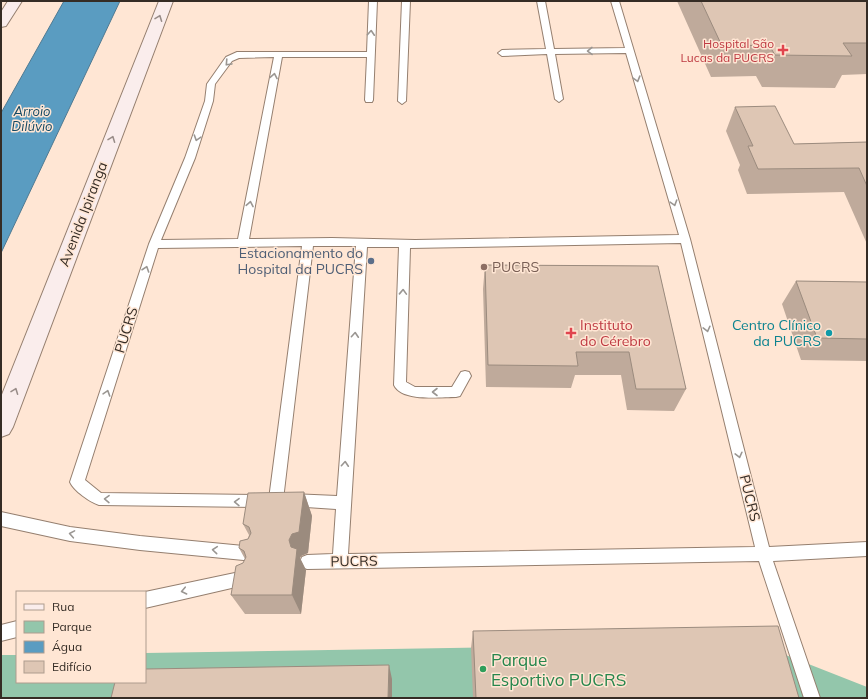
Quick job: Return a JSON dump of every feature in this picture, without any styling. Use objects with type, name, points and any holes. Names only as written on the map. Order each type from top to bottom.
[{"type":"main road","points":[[1,23],[15,1]]},
{"type":"main road","name":"Avenida Ipiranga","points":[[1,427],[166,1]]},
{"type":"lane","points":[[369,100],[370,54],[374,1]]},
{"type":"lane","points":[[402,101],[406,1]]},
{"type":"lane","points":[[542,1],[559,99]]},
{"type":"lane","name":"PUCRS","points":[[307,562],[764,554],[685,239],[615,1]]},
{"type":"lane","points":[[502,53],[629,50]]},
{"type":"lane","name":"PUCRS","points":[[276,500],[253,502],[99,499],[77,482],[154,244],[190,158],[209,101],[211,84],[229,59],[237,55],[278,56],[370,54]]},
{"type":"lane","points":[[243,242],[278,56]]},
{"type":"lane","points":[[154,244],[308,242],[405,244],[685,239]]},
{"type":"lane","points":[[308,242],[276,500],[343,503]]},
{"type":"lane","points":[[340,561],[362,243]]},
{"type":"lane","points":[[405,244],[400,385],[413,392],[456,392],[465,376]]},
{"type":"lane","points":[[1,519],[70,534],[254,554]]},
{"type":"lane","points":[[812,698],[764,554],[867,549]]},
{"type":"lane","points":[[146,600],[250,577]]},
{"type":"lane","points":[[1,633],[16,629]]},
{"type":"green space","name":"Parque Esportivo PUCRS","points":[[755,643],[867,687],[867,698],[1,698],[1,655],[16,655],[16,683],[146,683],[146,653]]},
{"type":"water","name":"Arroio Dilúvio","points":[[64,1],[120,1],[1,253],[1,113]]},
{"type":"building","points":[[701,1],[867,1],[867,43],[843,43],[852,56],[775,55],[769,45],[722,46]]},
{"type":"building","points":[[775,106],[794,144],[867,142],[867,186],[859,168],[758,169],[748,146],[753,146],[735,107]]},
{"type":"building","name":"Instituto do Cérebro","points":[[485,265],[658,266],[686,389],[636,389],[629,352],[576,352],[578,366],[488,365]]},
{"type":"building","points":[[796,281],[867,282],[867,339],[817,338]]},
{"type":"building","points":[[304,492],[299,532],[292,534],[289,540],[291,547],[297,549],[292,595],[231,595],[236,566],[243,563],[246,557],[244,551],[239,548],[240,541],[248,539],[251,533],[249,527],[243,524],[248,493]]},
{"type":"building","points":[[778,626],[799,698],[476,698],[473,631]]},
{"type":"building","points":[[389,665],[388,698],[111,698],[115,683],[146,683],[146,669]]},
{"type":"place","name":"Hospital São Lucas da PUCRS","points":[[783,50]]},
{"type":"place","name":"Estacionamento do Hospital da PUCRS","points":[[371,261]]},
{"type":"place","name":"PUCRS","points":[[484,267]]},
{"type":"place","name":"Instituto do Cérebro","points":[[571,333]]},
{"type":"place","name":"Centro Clínico da PUCRS","points":[[829,333]]},
{"type":"place","name":"Parque Esportivo PUCRS","points":[[483,669]]}]
